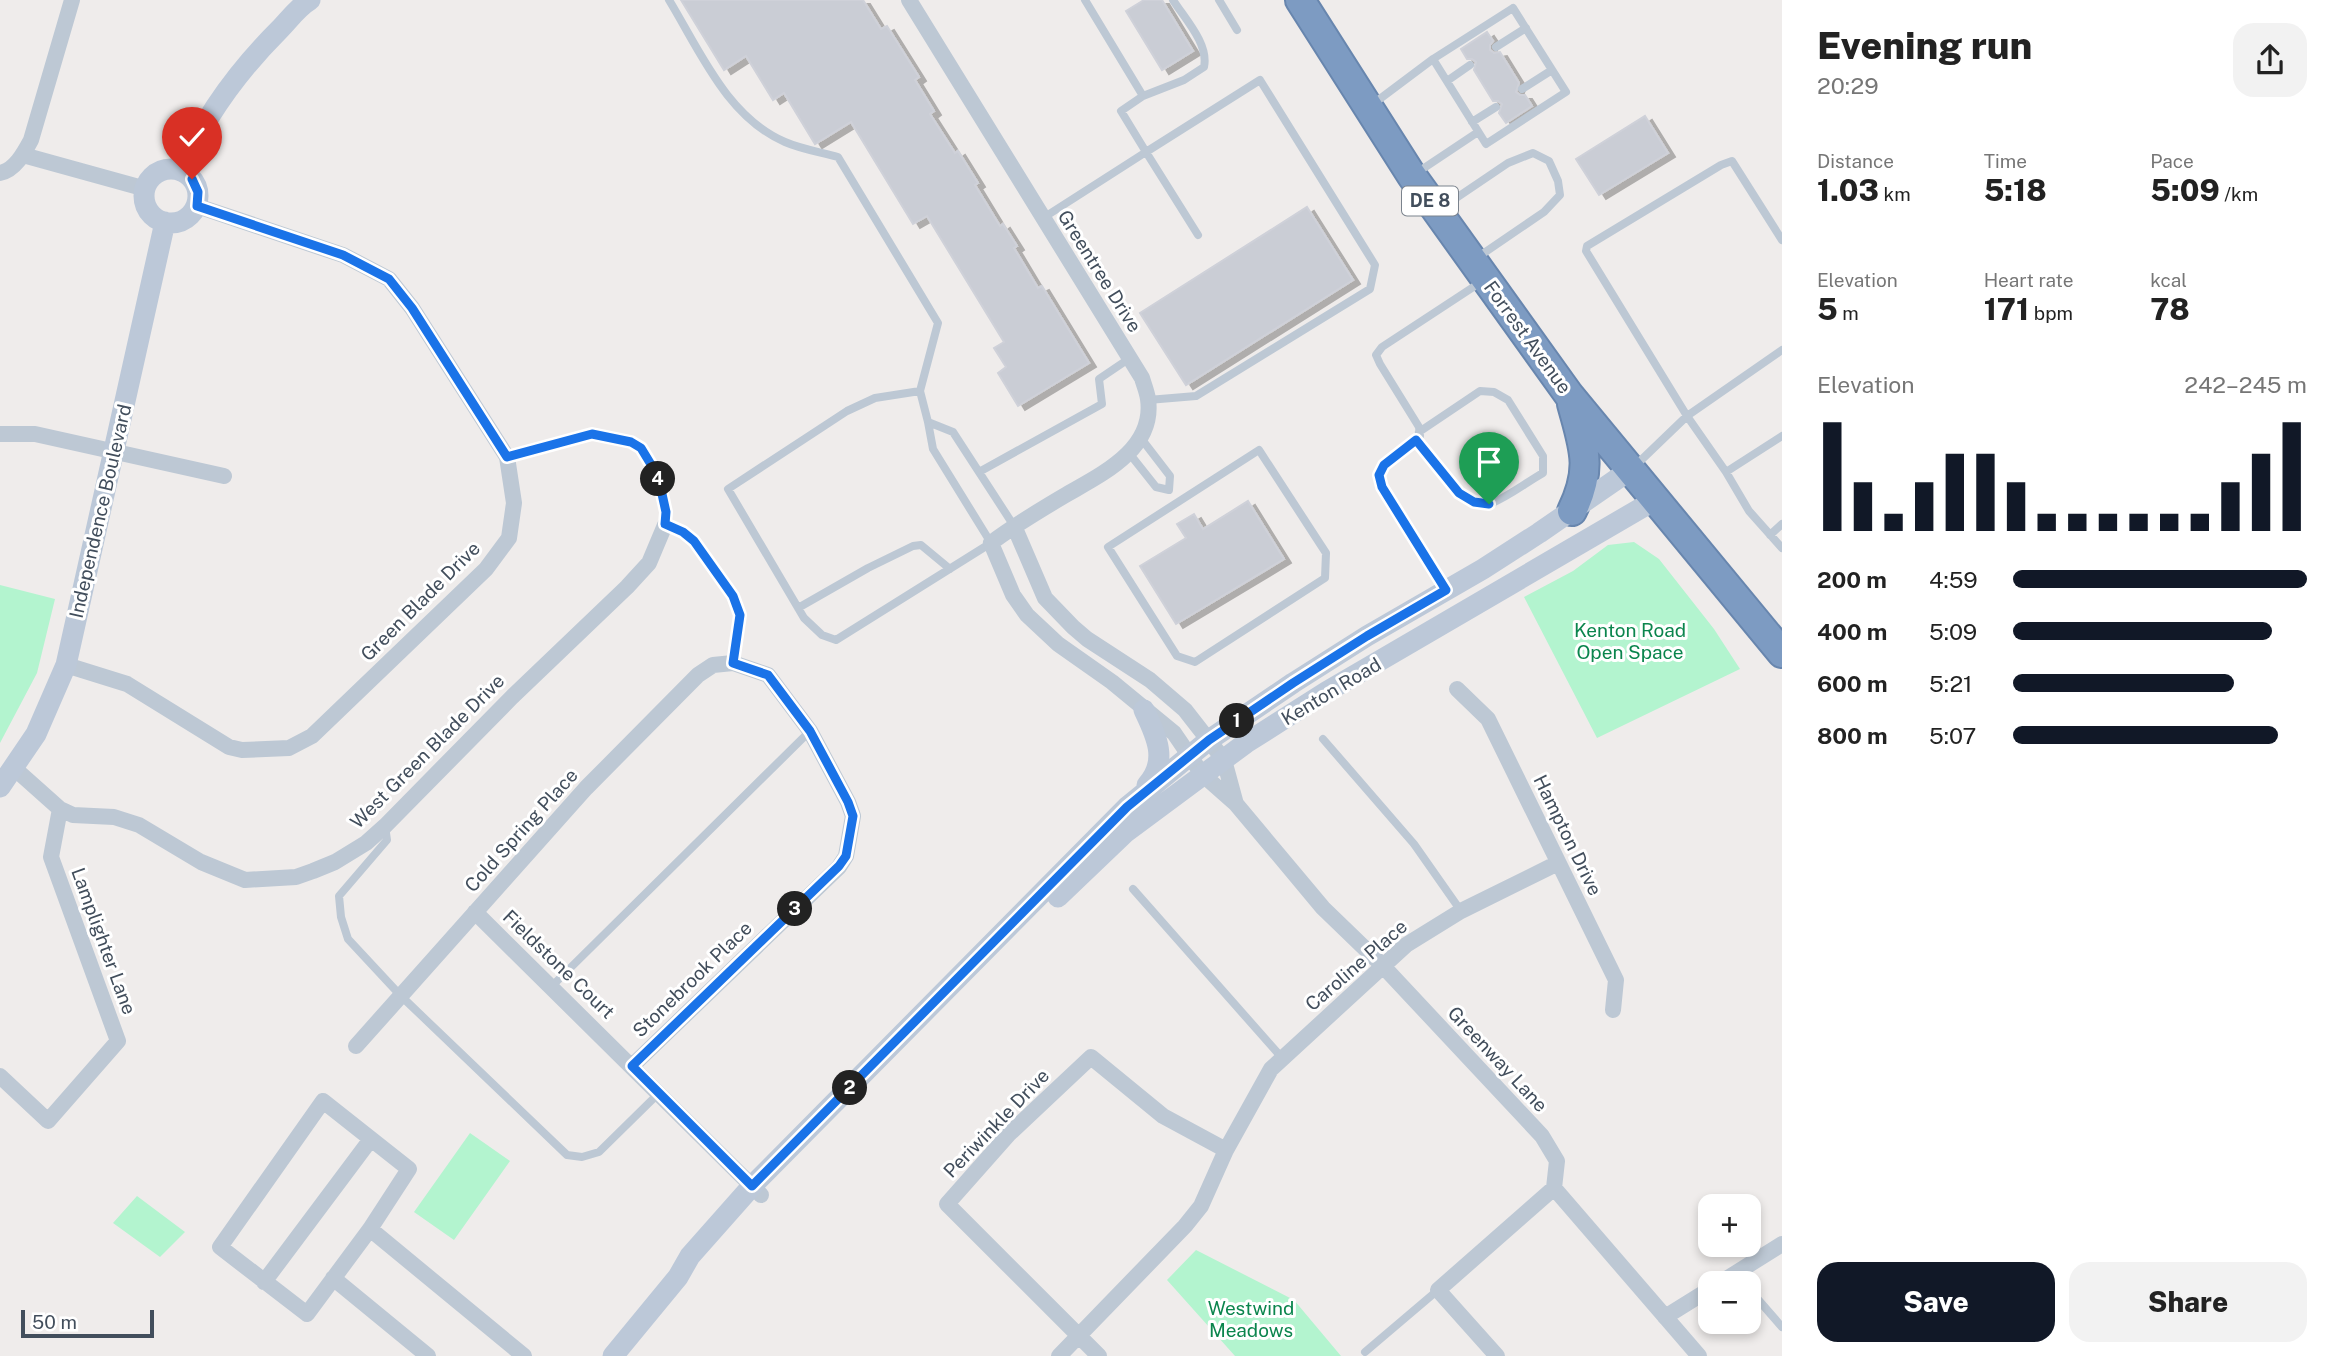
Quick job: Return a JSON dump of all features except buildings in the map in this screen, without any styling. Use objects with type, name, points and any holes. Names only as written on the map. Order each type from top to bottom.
[{"type":"highway","name":"Forrest Avenue","points":[[1300,0],[1412,176],[1570,394],[1781,651]]},
{"type":"highway","points":[[1570,394],[1585,450],[1583,489],[1572,511]]},
{"type":"main road","points":[[181,171],[226,90],[253,56],[310,0]]},
{"type":"main road","points":[[165,170],[181,171],[195,184],[197,206],[183,220],[171,223],[158,220],[145,202],[146,189],[157,173],[165,170]]},
{"type":"main road","name":"Independence Boulevard","points":[[0,787],[36,734],[66,665],[165,222]]},
{"type":"main road","name":"Kenton Road","points":[[613,1356],[678,1276],[700,1259],[757,1191],[1127,807],[1209,740],[1367,636],[1572,511],[1630,470]]},
{"type":"main road","name":"Kenton Road","points":[[757,1191],[1015,937],[1126,832],[1246,743],[1325,692],[1655,500]]},
{"type":"main road","points":[[1127,807],[1153,778],[1160,758],[1157,738],[1144,710]]},
{"type":"street","points":[[0,173],[7,172],[23,155],[31,140],[72,0]]},
{"type":"street","name":"Greentree Drive","points":[[909,0],[1142,378],[1149,400]]},
{"type":"street","points":[[23,155],[146,189]]},
{"type":"street","name":"Green Blade Drive","points":[[66,665],[127,684],[229,747],[242,750],[289,748],[312,736],[486,569],[509,538],[514,503],[507,457],[412,308],[389,279],[343,255],[197,206]]},
{"type":"street","points":[[1149,400],[1147,419],[1140,437],[1129,453],[1114,467],[1014,526],[991,543],[1013,595],[1027,615],[1058,644],[1112,682],[1174,733],[1202,774]]},
{"type":"street","points":[[0,434],[35,434],[224,476]]},
{"type":"street","name":"West Green Blade Drive","points":[[14,768],[60,809],[73,815],[114,817],[139,825],[201,862],[245,880],[296,877],[313,871],[335,862],[366,843],[385,826],[512,697],[627,587],[649,563],[665,524]]},
{"type":"street","points":[[1014,526],[1045,598],[1087,639],[1150,680],[1185,710],[1224,760]]},
{"type":"street","name":"Stonebrook Place","points":[[632,1066],[839,866],[846,856],[853,816],[810,731],[768,675],[733,663]]},
{"type":"street","name":"Cold Spring Place","points":[[356,1046],[586,788],[698,675],[713,665],[733,663]]},
{"type":"street","name":"Hampton Drive","points":[[1457,689],[1488,719],[1616,980],[1613,1010]]},
{"type":"street","name":"Greenway Lane","points":[[1224,760],[1236,804]]},
{"type":"street","name":"Greenway Lane","points":[[1202,774],[1236,804],[1323,908],[1382,965],[1542,1136],[1557,1161],[1554,1188]]},
{"type":"street","name":"Lamplighter Lane","points":[[0,1076],[48,1121],[118,1041],[51,857],[60,809]]},
{"type":"street","name":"Caroline Place","points":[[1059,1356],[1185,1226],[1201,1206],[1226,1150],[1272,1069],[1406,945],[1461,911],[1558,863]]},
{"type":"street","name":"Fieldstone Court","points":[[475,912],[757,1191]]},
{"type":"street","name":"Periwinkle Drive","points":[[1080,1336],[947,1204],[1009,1134],[1091,1057],[1163,1116],[1226,1150]]},
{"type":"street","points":[[323,1101],[409,1169],[370,1229],[307,1314],[220,1247],[323,1101]]},
{"type":"street","points":[[264,1282],[371,1139]]},
{"type":"street","points":[[1497,1356],[1438,1290],[1554,1188],[1699,1356]]},
{"type":"street","points":[[370,1229],[524,1356]]},
{"type":"street","points":[[1748,1271],[1782,1244]]},
{"type":"street","points":[[333,1278],[428,1356]]},
{"type":"street","points":[[1665,1317],[1698,1296]]},
{"type":"street","points":[[1080,1336],[1099,1356]]},
{"type":"lane","points":[[670,0],[715,77],[745,116],[784,141],[838,157],[938,323],[920,391],[933,449],[991,543],[836,640],[822,635],[804,618],[728,489],[846,411],[875,398],[920,391]]},
{"type":"lane","points":[[1085,0],[1143,96]]},
{"type":"lane","points":[[1173,0],[1200,41],[1206,59],[1204,67],[1184,80],[1143,96],[1121,110],[1198,235]]},
{"type":"lane","points":[[1219,0],[1237,30]]},
{"type":"lane","points":[[1368,108],[1433,60],[1513,8],[1566,92],[1486,144],[1433,60]]},
{"type":"lane","points":[[1496,47],[1526,28]]},
{"type":"lane","points":[[1447,81],[1470,65]]},
{"type":"lane","points":[[1522,89],[1552,70]]},
{"type":"lane","points":[[1043,218],[1260,80],[1375,265],[1370,289],[1196,396],[1149,400]]},
{"type":"lane","points":[[1472,122],[1496,107]]},
{"type":"lane","points":[[1412,176],[1479,132]]},
{"type":"lane","points":[[1437,211],[1508,163],[1533,153],[1549,161],[1558,181],[1560,195],[1544,212],[1479,270],[1382,347],[1376,355],[1419,427],[1418,436],[1459,493],[1474,502],[1489,504],[1544,472],[1543,456],[1508,400],[1494,392],[1480,391],[1418,436],[1384,465],[1379,475],[1382,487],[1446,590]]},
{"type":"lane","points":[[1782,240],[1732,161],[1721,164],[1587,246],[1588,257],[1687,416],[1749,511],[1782,548]]},
{"type":"lane","points":[[1630,470],[1687,416],[1782,350]]},
{"type":"lane","points":[[979,472],[1102,404],[1099,379],[1130,359]]},
{"type":"lane","points":[[928,422],[953,432],[1014,526]]},
{"type":"lane","points":[[507,457],[592,434],[631,442],[641,448],[658,476],[666,512],[665,524],[683,532],[694,541],[733,596],[740,615],[733,663]]},
{"type":"lane","points":[[1726,472],[1782,436]]},
{"type":"lane","points":[[1140,437],[1170,476],[1169,490]]},
{"type":"lane","points":[[1259,450],[1326,553],[1325,578],[1195,662],[1177,656],[1108,547],[1178,502],[1259,450]]},
{"type":"lane","points":[[1129,453],[1156,487],[1169,490],[1178,502]]},
{"type":"lane","points":[[1770,535],[1782,525]]},
{"type":"lane","points":[[798,608],[913,546],[921,545],[950,569]]},
{"type":"lane","points":[[551,986],[810,731]]},
{"type":"lane","points":[[1323,739],[1414,844],[1461,911]]},
{"type":"lane","points":[[385,826],[387,840],[339,897],[341,917],[348,939],[401,996],[567,1155],[582,1157],[599,1153],[659,1093]]},
{"type":"lane","points":[[1133,889],[1283,1059]]},
{"type":"lane","points":[[1365,1352],[1438,1290]]},
{"type":"lane","points":[[1761,1303],[1782,1327]]},
{"type":"green space","name":"Kenton Road Open Space","points":[[1634,542],[1659,559],[1714,629],[1740,669],[1597,738],[1524,597],[1573,571],[1608,545]]},
{"type":"green space","points":[[0,585],[55,599],[37,673],[0,743]]},
{"type":"green space","points":[[470,1133],[510,1161],[454,1240],[414,1212]]},
{"type":"green space","points":[[137,1196],[185,1232],[160,1257],[113,1223]]},
{"type":"green space","name":"Westwind Meadows","points":[[1196,1250],[1294,1300],[1341,1356],[1235,1356],[1167,1280]]},
{"type":"route","points":[[192,179],[198,192],[197,206],[343,255],[389,279],[412,308],[507,457],[592,434],[631,442],[641,448],[658,476],[666,512],[665,524],[683,532],[694,541],[733,596],[740,615],[733,663],[768,675],[810,731],[853,816],[846,856],[839,866],[632,1066],[752,1186],[1127,807],[1209,740],[1367,636],[1446,590],[1382,487],[1379,475],[1384,465],[1416,440],[1459,493],[1474,502],[1489,504]]}]
